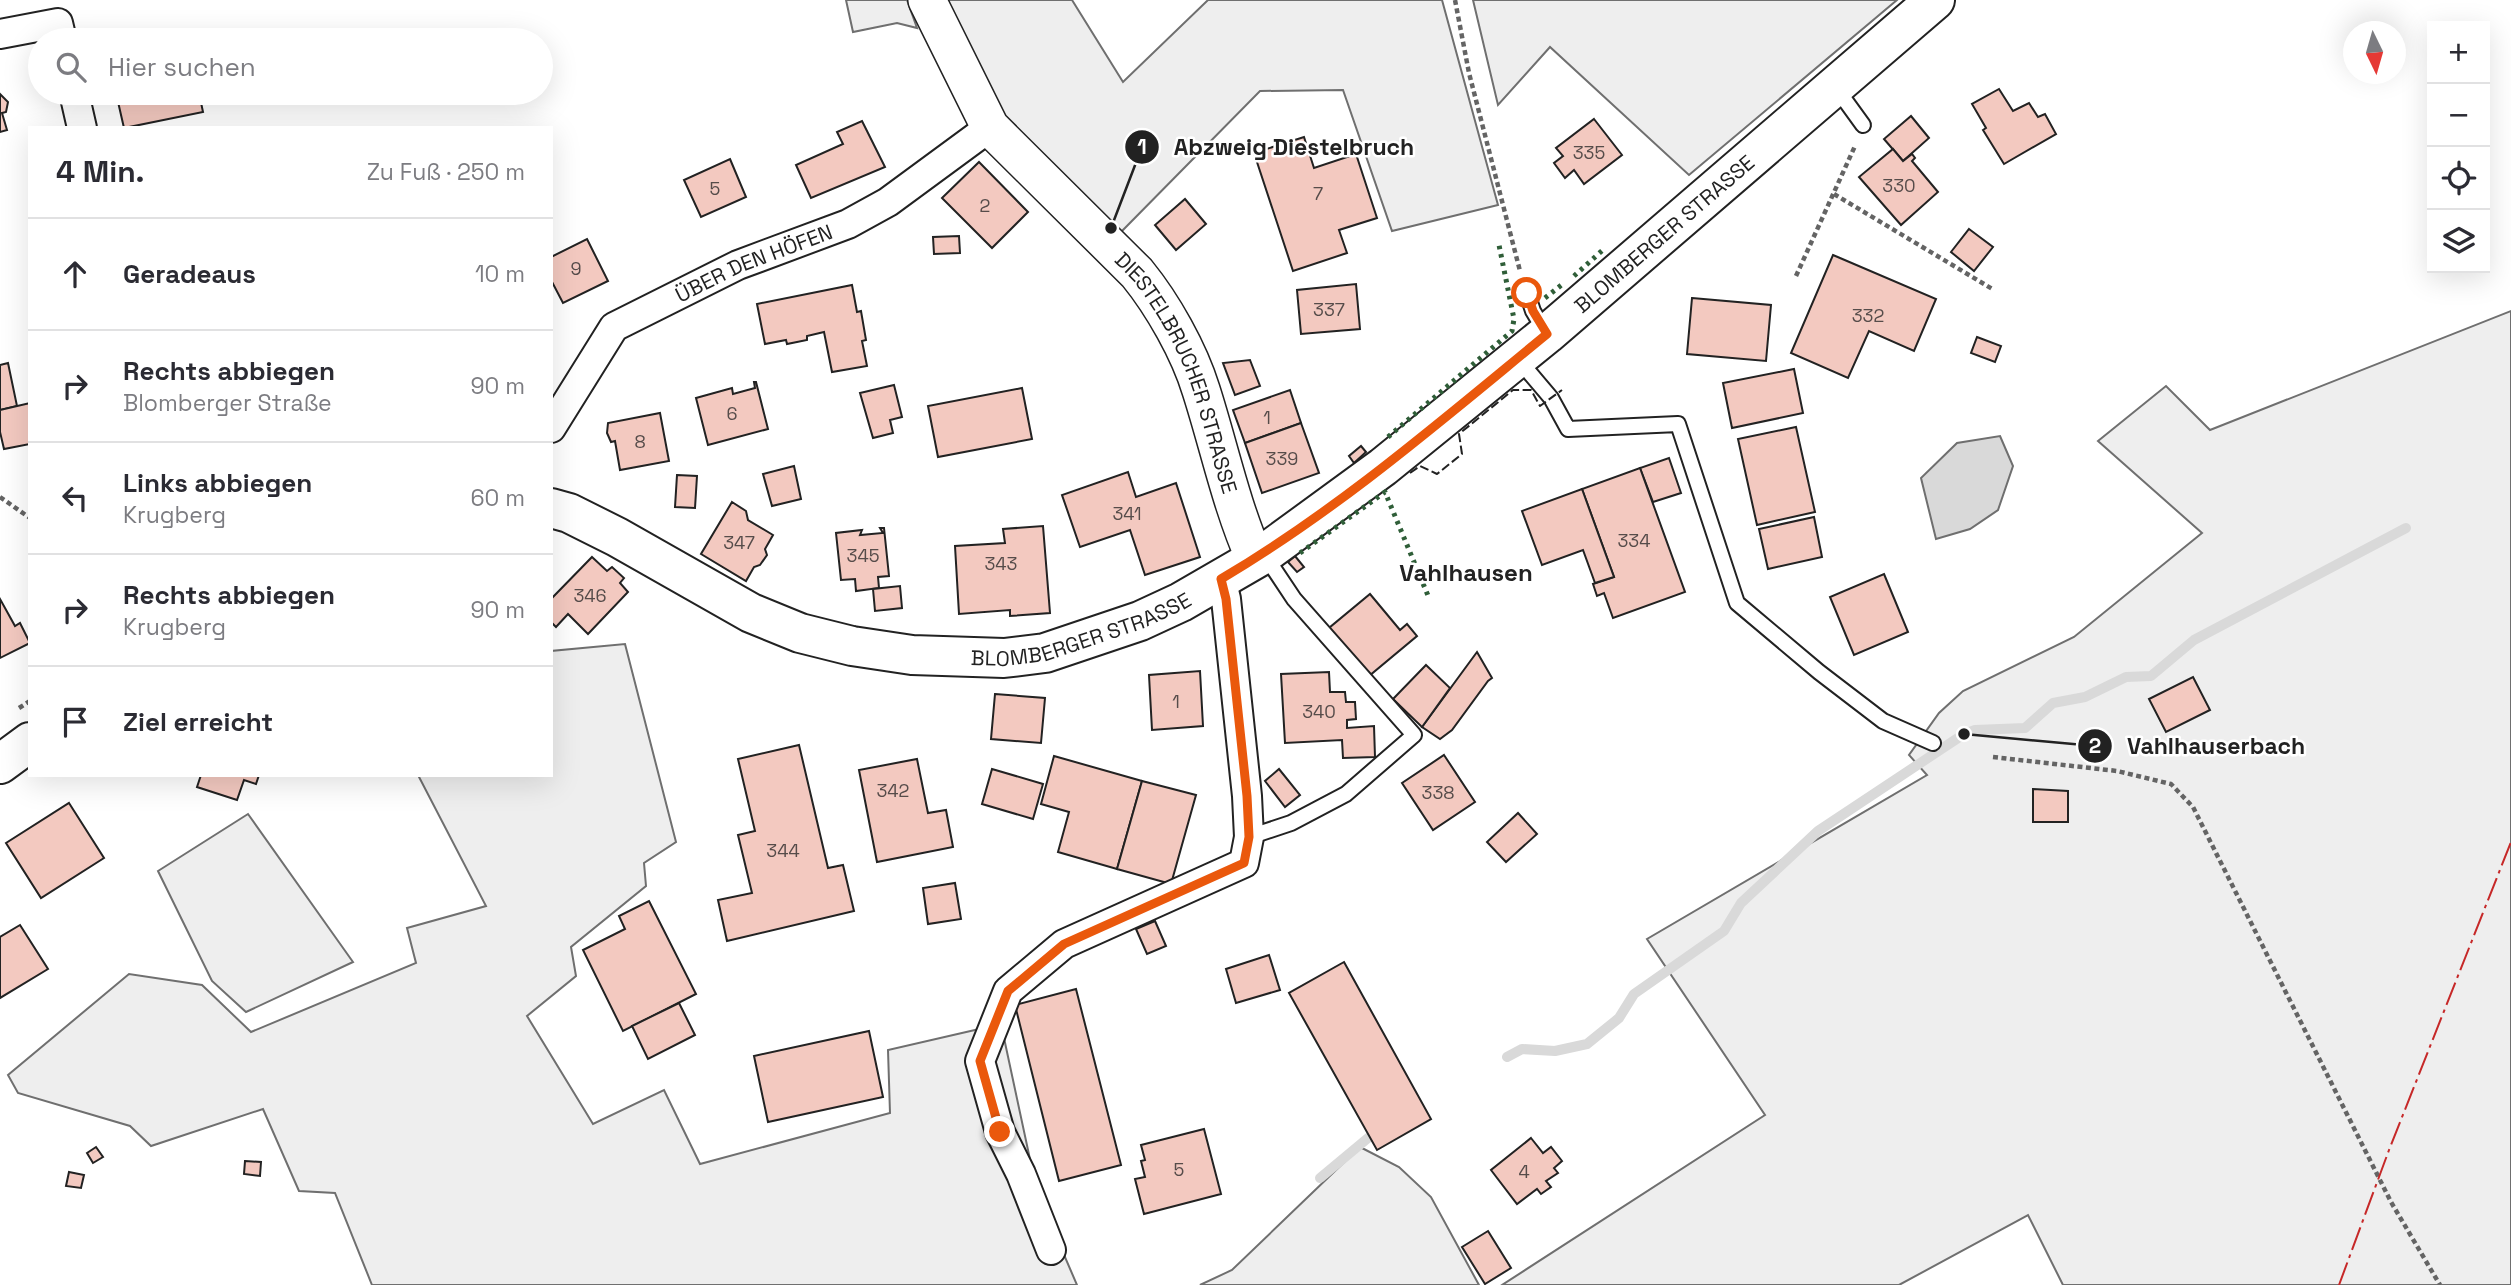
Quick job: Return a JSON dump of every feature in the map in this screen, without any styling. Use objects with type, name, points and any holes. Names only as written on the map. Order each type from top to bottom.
[{"type":"main road","name":"BLOMBERGER STRASSE","points":[[553,509],[569,513],[617,537],[751,613],[800,633],[852,646],[912,655],[1004,658],[1045,653],[1140,621],[1181,602],[1259,556],[1383,467],[1547,334],[1935,0]]},
{"type":"main road","points":[[0,764],[28,743]]},
{"type":"street","name":"DIESTELBRUCHER STRASSE","points":[[927,0],[990,127],[1152,291],[1200,387],[1236,506],[1259,556]]},
{"type":"street","points":[[32,28],[58,23],[59,28]]},
{"type":"street","points":[[0,34],[28,29]]},
{"type":"street","points":[[77,105],[82,126]]},
{"type":"street","name":"ÜBER DEN HÖFEN","points":[[553,425],[614,327],[738,265],[848,224],[888,202],[990,127]]},
{"type":"street","points":[[1051,1250],[1021,1174],[1000,1132],[980,1061],[1008,991],[1064,944],[1244,863],[1249,837],[1226,599],[1221,579]]},
{"type":"lane","points":[[1831,88],[1842,96],[1863,125]]},
{"type":"lane","points":[[1527,293],[1533,311],[1547,334]]},
{"type":"lane","points":[[1518,358],[1550,398],[1569,429],[1678,424],[1737,603],[1819,672],[1883,721],[1933,743]]},
{"type":"lane","points":[[1249,837],[1291,823],[1346,794],[1414,735],[1259,556]]},
{"type":"path","points":[[1455,0],[1469,73],[1527,293]]},
{"type":"path","points":[[1797,276],[1863,125]]},
{"type":"path","points":[[1834,194],[1994,290]]},
{"type":"path","points":[[0,496],[28,516]]},
{"type":"path","points":[[1993,757],[2117,771],[2171,783],[2193,807],[2391,1202],[2440,1285]]},
{"type":"shaded area","points":[[846,0],[907,0],[917,28],[897,23],[853,32]]},
{"type":"shaded area","points":[[944,0],[1072,0],[1123,82],[1208,0],[1442,0],[1498,205],[1392,231],[1343,90],[1260,91],[1121,232],[994,107]]},
{"type":"shaded area","points":[[1473,0],[1897,0],[1689,175],[1550,47],[1498,105]]},
{"type":"shaded area","points":[[2511,311],[2511,1285],[2063,1285],[2028,1215],[1899,1285],[1502,1285],[1765,1115],[1647,939],[1927,775],[1909,755],[1939,713],[1963,691],[2074,637],[2202,533],[2098,441],[2166,386],[2210,430]]},
{"type":"shaded area","points":[[2000,436],[2013,466],[1998,510],[1970,529],[1936,539],[1921,478],[1957,443]]},
{"type":"shaded area","points":[[625,644],[676,842],[644,863],[646,886],[571,947],[576,976],[527,1016],[593,1124],[664,1090],[700,1164],[890,1113],[888,1050],[1001,1024],[1037,1192],[1077,1285],[372,1285],[335,1193],[299,1191],[263,1109],[151,1146],[130,1126],[18,1093],[8,1075],[129,974],[202,985],[251,1032],[416,963],[407,928],[486,906],[419,777],[553,777],[553,651]]},
{"type":"shaded area","points":[[248,814],[353,962],[246,1012],[212,981],[158,871]]},
{"type":"shaded area","points":[[1360,1147],[1399,1167],[1431,1197],[1479,1285],[1200,1285],[1232,1270]]},
{"type":"building","points":[[1999,89],[2013,111],[2029,103],[2038,117],[2045,114],[2056,134],[2004,164],[1983,130],[1986,128],[1972,104]]},
{"type":"building","points":[[0,94],[8,102],[6,112],[2,113],[7,130],[0,132]]},
{"type":"building","points":[[119,105],[202,105],[203,112],[124,126]]},
{"type":"building","points":[[1911,116],[1929,138],[1903,161],[1884,139]]},
{"type":"building","points":[[1594,119],[1622,155],[1584,184],[1574,170],[1565,178],[1554,163],[1563,156],[1556,148]]},
{"type":"building","points":[[862,121],[885,167],[811,198],[796,165],[843,144],[837,132]]},
{"type":"building","points":[[1304,137],[1314,168],[1356,154],[1377,218],[1339,230],[1347,253],[1293,271],[1254,153]]},
{"type":"building","points":[[1893,149],[1903,161],[1912,154],[1915,158],[1912,161],[1938,192],[1901,225],[1859,177]]},
{"type":"building","points":[[730,159],[746,197],[701,217],[684,180]]},
{"type":"building","points":[[979,162],[1028,212],[992,248],[942,198]]},
{"type":"building","points":[[1185,199],[1206,224],[1176,250],[1155,225]]},
{"type":"building","points":[[1969,229],[1993,247],[1974,271],[1951,252]]},
{"type":"building","points":[[959,236],[960,253],[934,254],[933,237]]},
{"type":"building","points":[[587,239],[608,281],[563,303],[553,284],[553,256]]},
{"type":"building","points":[[1833,255],[1936,299],[1914,351],[1869,331],[1848,378],[1791,353]]},
{"type":"building","points":[[1356,284],[1360,329],[1301,334],[1297,290]]},
{"type":"building","points":[[852,285],[857,312],[861,311],[866,340],[862,341],[867,366],[832,372],[824,332],[807,336],[807,340],[765,344],[757,304]]},
{"type":"building","points":[[1692,298],[1771,305],[1766,361],[1687,354]]},
{"type":"building","points":[[1977,337],[2001,346],[1995,362],[1971,353]]},
{"type":"building","points":[[1250,360],[1260,386],[1235,395],[1223,363]]},
{"type":"building","points":[[8,363],[17,406],[0,410],[0,365]]},
{"type":"building","points":[[1794,369],[1803,413],[1732,428],[1723,383]]},
{"type":"building","points":[[754,382],[768,429],[708,445],[696,398],[732,388],[733,394],[755,388]]},
{"type":"building","points":[[894,385],[902,417],[890,420],[893,433],[873,438],[860,393]]},
{"type":"building","points":[[1022,388],[1032,439],[938,457],[928,406]]},
{"type":"building","points":[[1290,390],[1301,423],[1245,443],[1233,410]]},
{"type":"building","points":[[28,403],[28,444],[4,449],[0,432],[0,410]]},
{"type":"building","points":[[660,413],[669,461],[620,470],[615,441],[611,442],[607,433],[608,423]]},
{"type":"building","points":[[1301,423],[1319,473],[1262,493],[1245,443]]},
{"type":"building","points":[[1796,427],[1815,512],[1757,525],[1738,439]]},
{"type":"building","points":[[1361,446],[1366,452],[1354,463],[1349,456]]},
{"type":"building","points":[[1669,458],[1681,493],[1653,502],[1640,468]]},
{"type":"building","points":[[794,466],[801,499],[772,506],[763,474]]},
{"type":"building","points":[[1640,468],[1685,592],[1613,618],[1604,593],[1597,596],[1593,584],[1614,577],[1582,489]]},
{"type":"building","points":[[1128,472],[1136,497],[1176,483],[1200,557],[1145,575],[1130,530],[1080,547],[1062,495]]},
{"type":"building","points":[[677,475],[697,476],[695,508],[675,507]]},
{"type":"building","points":[[1582,489],[1614,577],[1595,583],[1583,550],[1542,565],[1522,511]]},
{"type":"building","points":[[732,502],[746,511],[748,520],[773,535],[765,549],[767,555],[760,565],[754,567],[746,581],[701,554]]},
{"type":"building","points":[[1814,517],[1822,557],[1768,569],[1759,529]]},
{"type":"building","points":[[1043,526],[1050,613],[1010,616],[1010,610],[959,614],[955,546],[1005,543],[1003,529]]},
{"type":"building","points":[[880,528],[884,528],[889,576],[878,577],[879,588],[856,591],[855,579],[841,580],[836,533],[862,530],[860,535],[883,533]]},
{"type":"building","points":[[1295,556],[1304,567],[1297,572],[1288,562]]},
{"type":"building","points":[[592,557],[607,571],[612,567],[624,578],[620,583],[628,592],[588,634],[568,614],[556,627],[553,624],[553,597]]},
{"type":"building","points":[[1884,574],[1908,632],[1854,655],[1830,597]]},
{"type":"building","points":[[900,586],[902,608],[875,611],[873,589]]},
{"type":"building","points":[[1370,594],[1400,630],[1407,624],[1417,636],[1369,676],[1329,628]]},
{"type":"building","points":[[0,599],[15,626],[20,623],[28,644],[0,658]]},
{"type":"building","points":[[1477,652],[1492,678],[1452,730],[1440,739],[1422,727]]},
{"type":"building","points":[[1426,665],[1450,688],[1422,727],[1393,699]]},
{"type":"building","points":[[1200,671],[1203,726],[1152,730],[1149,675]]},
{"type":"building","points":[[1329,672],[1330,692],[1345,692],[1346,702],[1355,702],[1356,719],[1347,720],[1347,728],[1374,726],[1375,757],[1343,758],[1342,740],[1285,743],[1281,674]]},
{"type":"building","points":[[2193,677],[2210,710],[2166,732],[2149,699]]},
{"type":"building","points":[[995,694],[1045,698],[1041,743],[991,739]]},
{"type":"building","points":[[799,745],[828,868],[843,865],[854,911],[727,941],[718,900],[752,893],[738,835],[755,831],[738,759]]},
{"type":"building","points":[[1444,755],[1475,802],[1433,830],[1402,783]]},
{"type":"building","points":[[1054,756],[1142,781],[1117,869],[1058,852],[1069,812],[1041,804]]},
{"type":"building","points":[[917,759],[928,813],[946,810],[953,847],[877,862],[859,770]]},
{"type":"building","points":[[992,769],[1043,784],[1033,819],[982,804]]},
{"type":"building","points":[[1279,769],[1300,795],[1285,807],[1265,781]]},
{"type":"building","points":[[200,777],[258,777],[256,784],[244,780],[237,800],[197,787]]},
{"type":"building","points":[[1142,781],[1196,795],[1171,884],[1117,869]]},
{"type":"building","points":[[2033,789],[2068,791],[2068,822],[2033,822]]},
{"type":"building","points":[[69,803],[104,858],[41,898],[6,843]]},
{"type":"building","points":[[1518,813],[1537,834],[1506,862],[1487,842]]},
{"type":"building","points":[[955,883],[961,919],[928,924],[923,888]]},
{"type":"building","points":[[649,901],[696,994],[623,1031],[583,950],[625,929],[619,916]]},
{"type":"building","points":[[1155,921],[1166,946],[1147,954],[1136,929]]},
{"type":"building","points":[[20,925],[48,969],[0,998],[0,937]]},
{"type":"building","points":[[1269,955],[1280,990],[1236,1003],[1226,969]]},
{"type":"building","points":[[1344,962],[1431,1119],[1377,1150],[1289,993]]},
{"type":"building","points":[[1076,989],[1121,1165],[1059,1181],[1015,1005]]},
{"type":"building","points":[[679,1003],[695,1035],[648,1059],[632,1026]]},
{"type":"building","points":[[869,1031],[883,1097],[768,1122],[754,1056]]},
{"type":"building","points":[[1204,1129],[1221,1194],[1144,1214],[1135,1179],[1145,1177],[1141,1161],[1145,1160],[1141,1145]]},
{"type":"building","points":[[1531,1138],[1543,1153],[1551,1147],[1562,1161],[1554,1168],[1558,1173],[1546,1181],[1551,1187],[1541,1194],[1537,1189],[1517,1204],[1491,1170]]},
{"type":"building","points":[[96,1147],[103,1157],[93,1163],[87,1153]]},
{"type":"building","points":[[245,1161],[261,1162],[260,1176],[244,1174]]},
{"type":"building","points":[[69,1172],[84,1175],[81,1188],[66,1186]]},
{"type":"building","points":[[1488,1231],[1511,1268],[1485,1284],[1462,1247]]},
{"type":"waterway","points":[[1507,1057],[1522,1049],[1555,1051],[1587,1044],[1619,1018],[1634,994],[1724,931],[1741,903],[1818,831],[1964,734],[1975,730],[2025,728],[2053,703],[2085,697],[2126,677],[2151,676],[2194,640],[2406,528]]},
{"type":"waterway","points":[[1320,1178],[1368,1138]]},
{"type":"hedge","points":[[1388,437],[1512,331],[1514,319],[1499,245]]},
{"type":"hedge","points":[[1574,276],[1605,248]]},
{"type":"hedge","points":[[1545,298],[1564,283]]},
{"type":"hedge","points":[[1300,553],[1385,492],[1429,598]]},
{"type":"fence","points":[[1410,473],[1420,466],[1437,474],[1462,454],[1459,434],[1513,390],[1531,390],[1540,406],[1562,390]]},
{"type":"power","points":[[2339,1285],[2389,1150],[2511,842]]},
{"type":"place","name":"Abzweig Diestelbruch","points":[[1111,228]]},
{"type":"place","name":"Vahlhauserbach","points":[[1964,734]]},
{"type":"district","name":"Vahlhausen","points":[[1466,572]]},
{"type":"route","points":[[1000,1132],[980,1061],[1008,991],[1064,944],[1244,863],[1249,837],[1247,796],[1226,599],[1221,579],[1264,554],[1383,467],[1547,334],[1533,311],[1527,293]]}]
